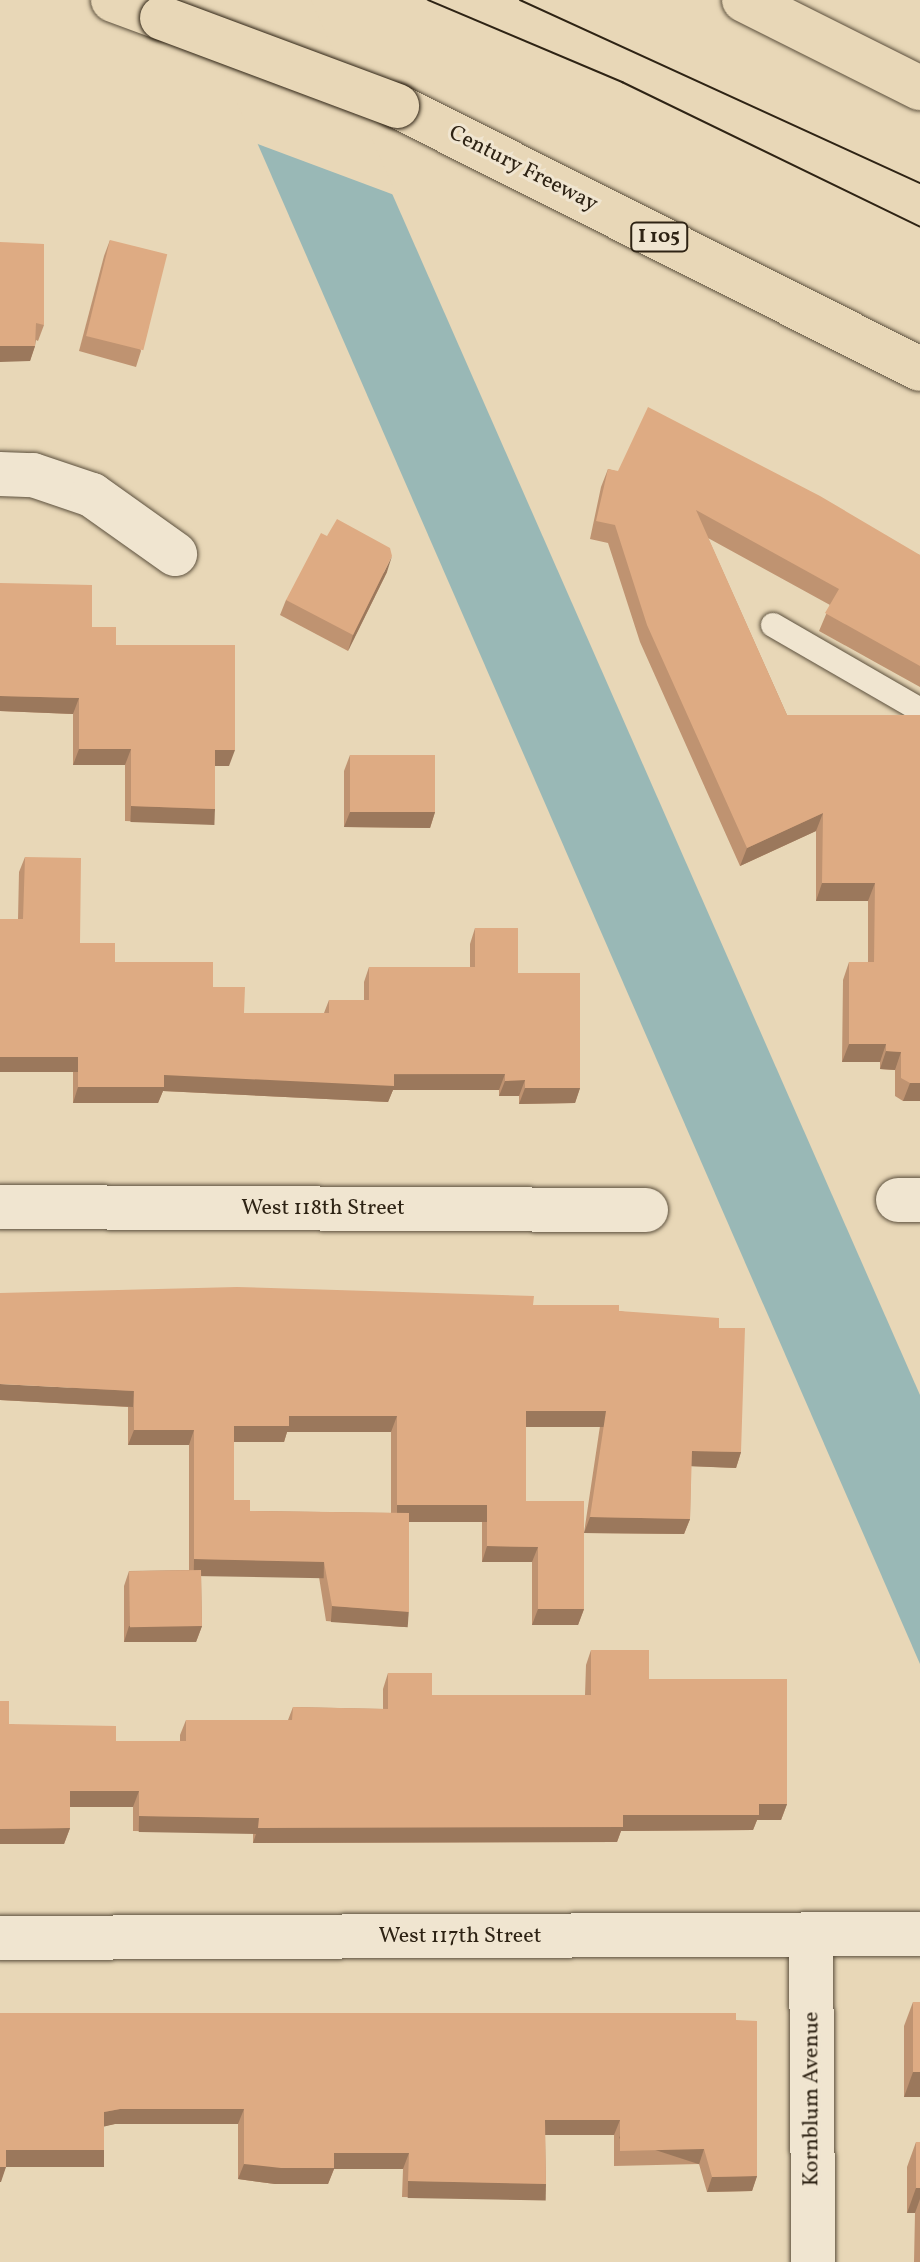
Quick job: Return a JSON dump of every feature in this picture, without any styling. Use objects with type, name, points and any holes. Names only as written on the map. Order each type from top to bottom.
[{"type":"highway","name":"Century Freeway","points":[[113,0],[397,106],[920,369]]},
{"type":"highway","points":[[744,0],[920,88]]},
{"type":"street","points":[[0,474],[33,475],[92,495],[175,554]]},
{"type":"street","name":"West 118th Street","points":[[0,1207],[646,1210]]},
{"type":"street","name":"West 117th Street","points":[[0,1938],[920,1934]]},
{"type":"street","name":"Kornblum Avenue","points":[[811,1936],[813,2262]]},
{"type":"lane","points":[[773,625],[920,710]]},
{"type":"water","points":[[195,0],[307,0],[920,1395],[920,1664]]},
{"type":"pier","points":[[191,0],[311,0],[397,196],[255,143]]},
{"type":"building","points":[[110,240],[167,254],[143,350],[86,336]]},
{"type":"building","points":[[0,242],[44,244],[44,325],[36,323],[35,346],[0,346]]},
{"type":"building","points":[[648,407],[820,496],[920,555],[920,666],[825,613],[839,589],[696,510],[787,715],[920,715],[920,1083],[910,1083],[901,1078],[901,1052],[886,1051],[886,1044],[849,1044],[849,962],[874,962],[875,883],[822,883],[823,813],[747,848],[647,625],[615,525],[596,521],[608,469],[618,471]]},
{"type":"building","points":[[337,519],[390,548],[392,556],[353,635],[286,600],[321,533],[327,536]]},
{"type":"building","points":[[0,583],[92,585],[92,627],[116,627],[116,645],[235,645],[235,750],[215,750],[215,809],[131,806],[131,749],[79,749],[79,698],[0,696]]},
{"type":"building","points":[[350,755],[435,755],[435,812],[350,812]]},
{"type":"building","points":[[25,857],[81,858],[80,943],[115,943],[115,962],[213,962],[213,987],[245,987],[244,1013],[329,1013],[329,1000],[369,1000],[369,967],[475,967],[475,928],[518,928],[518,973],[580,973],[580,1088],[525,1088],[525,1080],[505,1081],[505,1074],[394,1074],[394,1086],[164,1075],[164,1087],[78,1087],[78,1057],[0,1057],[0,919],[23,919]]},
{"type":"building","points":[[237,1287],[534,1296],[533,1305],[619,1305],[619,1311],[719,1318],[719,1328],[745,1328],[741,1452],[692,1451],[690,1519],[590,1517],[606,1411],[526,1411],[526,1501],[584,1501],[584,1609],[538,1609],[538,1547],[487,1546],[487,1505],[397,1505],[397,1416],[289,1416],[289,1426],[234,1426],[234,1500],[250,1500],[250,1511],[409,1513],[409,1612],[332,1606],[324,1562],[194,1559],[194,1430],[134,1430],[134,1391],[0,1384],[0,1293]]},
{"type":"building","points":[[201,1570],[202,1626],[130,1627],[129,1571]]},
{"type":"building","points":[[591,1650],[649,1650],[649,1679],[787,1679],[787,1804],[759,1804],[759,1815],[623,1815],[623,1827],[258,1828],[259,1818],[139,1816],[139,1791],[70,1791],[70,1828],[0,1829],[0,1701],[9,1701],[9,1724],[116,1726],[116,1741],[186,1741],[186,1720],[292,1720],[293,1707],[388,1709],[388,1673],[432,1673],[432,1695],[591,1695]]},
{"type":"building","points":[[913,2002],[920,2002],[920,2072],[913,2072]]},
{"type":"building","points":[[0,2013],[736,2013],[736,2020],[757,2021],[757,2176],[712,2177],[704,2149],[620,2151],[620,2120],[545,2120],[546,2184],[408,2181],[409,2153],[334,2153],[334,2168],[244,2164],[244,2109],[120,2109],[104,2112],[104,2150],[6,2150],[6,2167],[0,2167]]},
{"type":"building","points":[[916,2142],[920,2142],[920,2188],[916,2188]]},
{"type":"tram line","points":[[428,0],[622,82],[920,227]]},
{"type":"tram line","points":[[520,0],[920,183]]}]
